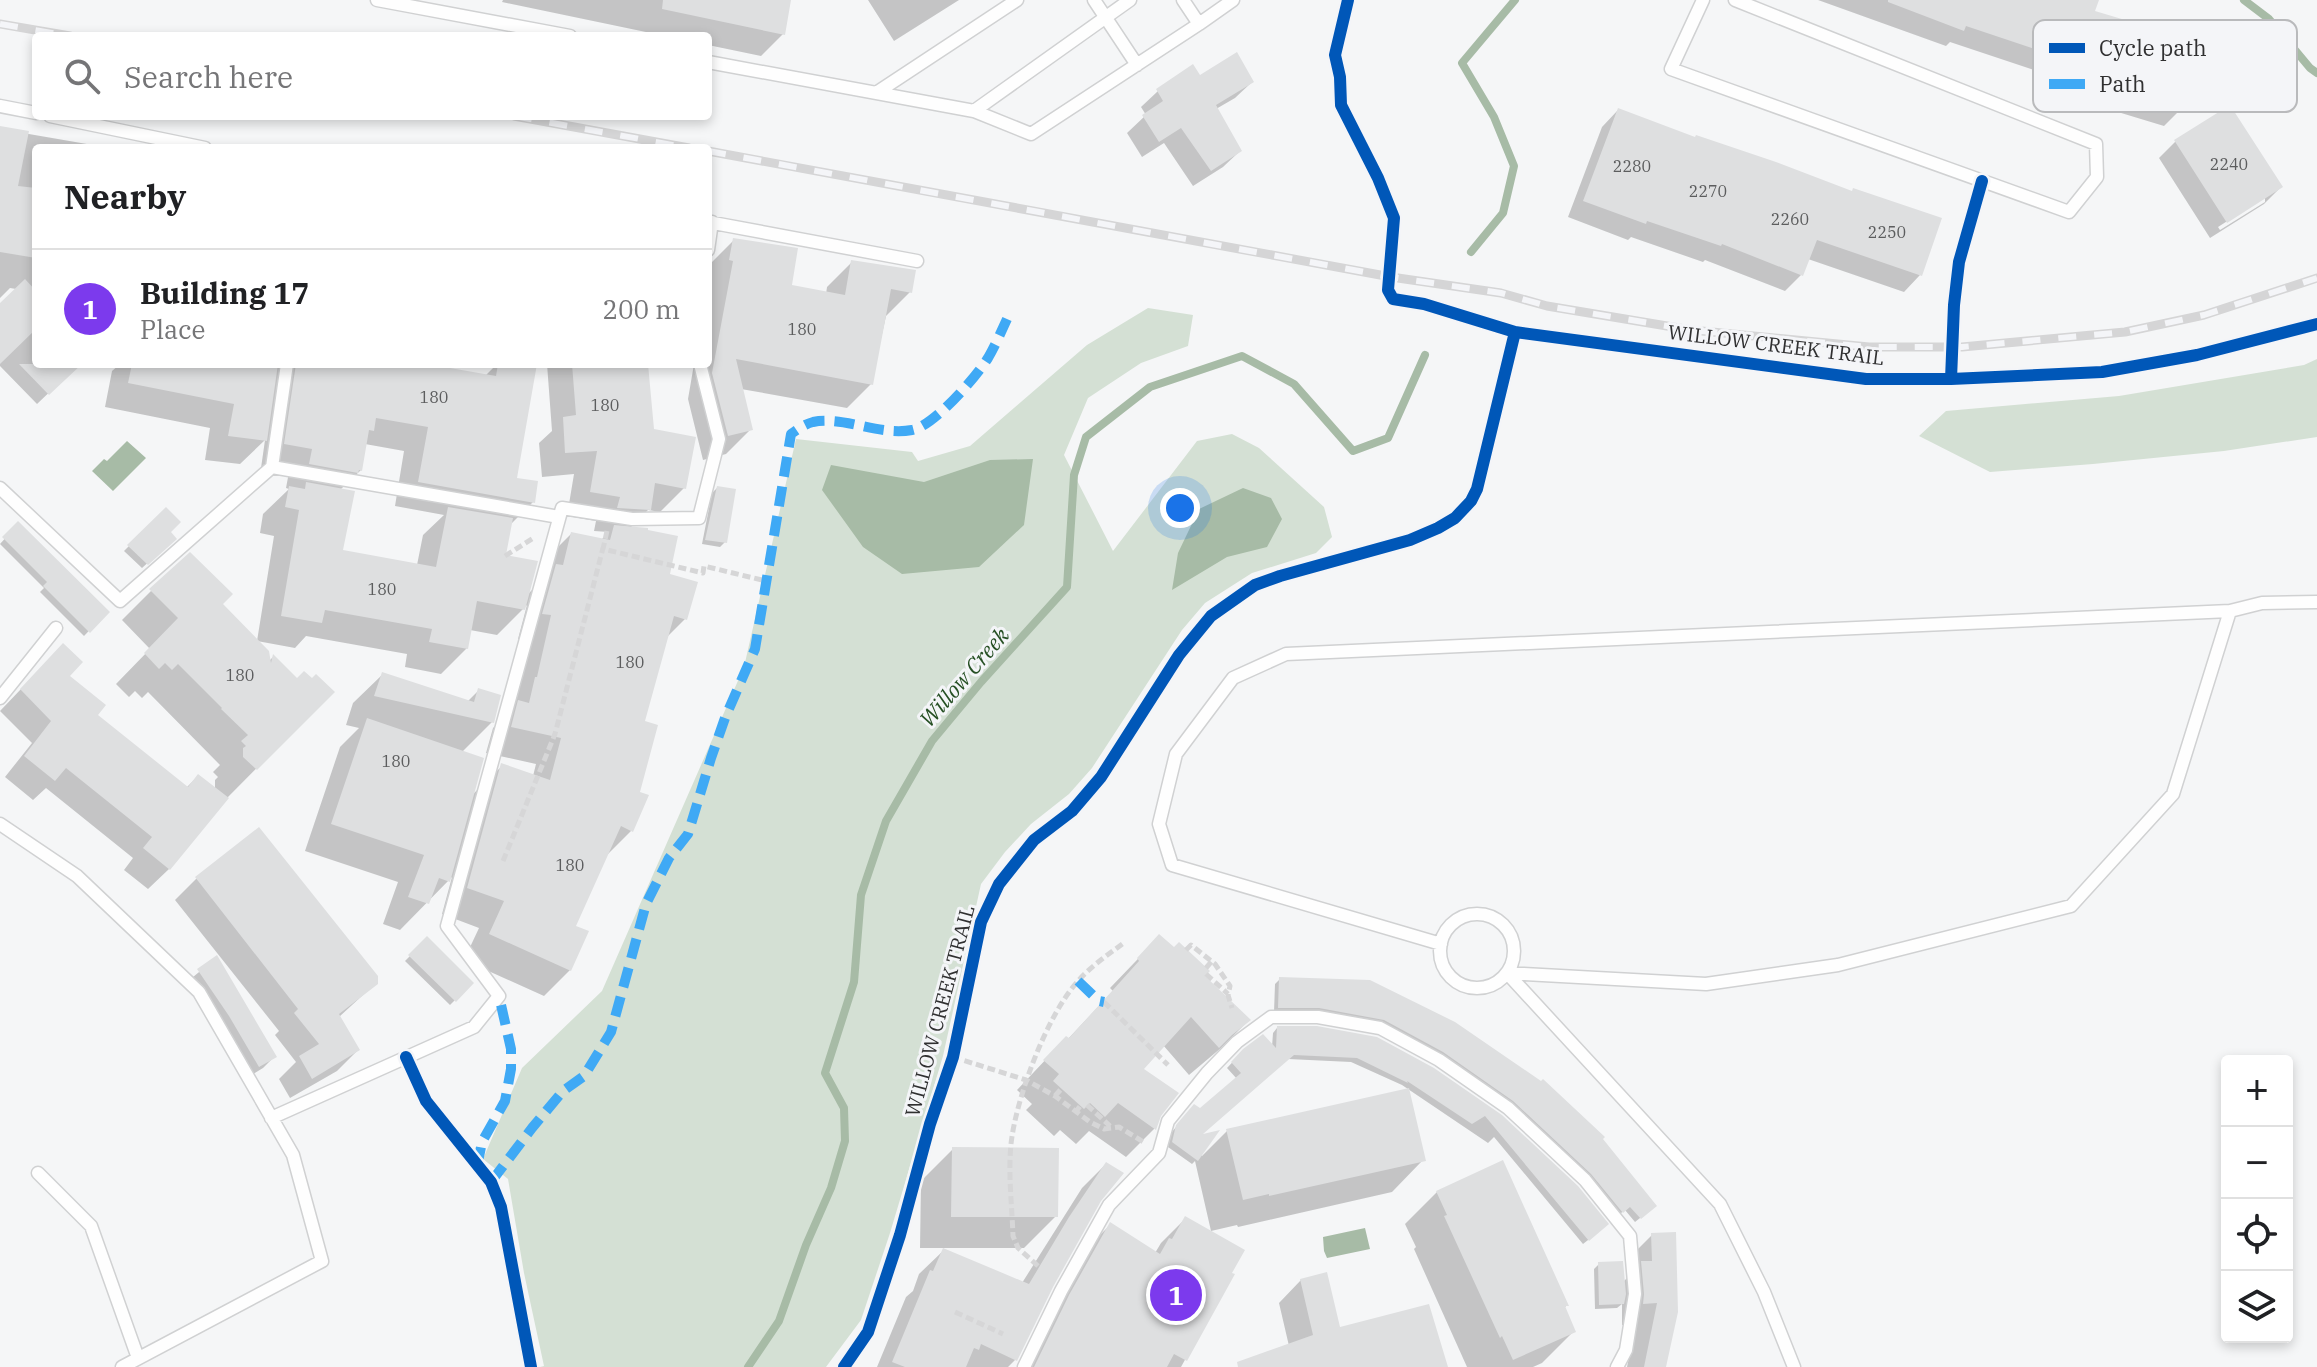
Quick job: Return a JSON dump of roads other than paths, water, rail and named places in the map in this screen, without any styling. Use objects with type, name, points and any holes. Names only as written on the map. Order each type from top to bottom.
[{"type":"lane","points":[[377,0],[549,32]]},
{"type":"lane","points":[[876,93],[1017,0]]},
{"type":"lane","points":[[1094,0],[1137,65]]},
{"type":"lane","points":[[974,111],[1130,0]]},
{"type":"lane","points":[[1183,0],[1199,24]]},
{"type":"lane","points":[[712,63],[974,111],[1031,134],[1233,0]]},
{"type":"lane","points":[[1703,0],[1671,69],[2069,212],[2097,177],[2096,144],[1735,0]]},
{"type":"lane","points":[[0,106],[32,112]]},
{"type":"lane","points":[[69,120],[186,144]]},
{"type":"lane","points":[[712,222],[917,261]]},
{"type":"lane","points":[[0,488],[120,601],[272,467],[286,368]]},
{"type":"lane","points":[[271,1118],[474,1027],[499,996],[447,926],[559,517],[562,508],[632,519],[699,518],[719,439],[701,368]]},
{"type":"lane","points":[[272,467],[559,517]]},
{"type":"lane","points":[[1441,944],[1172,865],[1159,824],[1176,754],[1233,678],[1286,654],[2230,611],[2262,603],[2317,602]]},
{"type":"lane","points":[[1507,973],[1706,984],[1838,965],[2071,906],[2173,794],[2230,611]]},
{"type":"lane","points":[[0,698],[56,628]]},
{"type":"lane","points":[[0,824],[77,876],[199,992],[293,1155],[322,1261],[122,1367]]},
{"type":"lane","points":[[1481,913],[1493,916],[1502,922],[1514,941],[1513,963],[1498,982],[1487,987],[1463,985],[1445,969],[1441,944],[1444,934],[1459,918],[1481,913]]},
{"type":"lane","points":[[1507,973],[1720,1204],[1764,1292],[1794,1367]]},
{"type":"lane","points":[[1024,1367],[1061,1291],[1109,1205],[1159,1153],[1168,1121],[1207,1073],[1237,1042],[1271,1017],[1318,1017],[1380,1028],[1439,1060],[1508,1108],[1585,1180],[1630,1236],[1635,1294],[1626,1350],[1617,1367]]},
{"type":"lane","points":[[38,1173],[91,1226],[138,1358]]},
{"type":"waterway","name":"Willow Creek","points":[[1471,252],[1503,213],[1514,166],[1494,117],[1462,63],[1515,0]]},
{"type":"waterway","name":"Willow Creek","points":[[2244,0],[2270,20]]},
{"type":"waterway","name":"Willow Creek","points":[[2297,52],[2317,73]]},
{"type":"waterway","name":"Willow Creek","points":[[748,1367],[779,1321],[806,1245],[831,1188],[845,1141],[844,1108],[825,1073],[854,982],[861,895],[886,821],[932,741],[1067,587],[1074,475],[1086,437],[1150,387],[1242,356],[1294,384],[1353,451],[1388,438],[1425,355]]},
{"type":"railway","points":[[0,24],[47,32]]},
{"type":"railway","points":[[536,120],[667,144]]},
{"type":"railway","points":[[712,152],[1391,277],[1501,293],[1547,306],[1691,330],[1869,347],[1962,347],[2125,332],[2204,315],[2317,278]]},
{"type":"place","name":"Building 17","points":[[1176,1295]]}]
